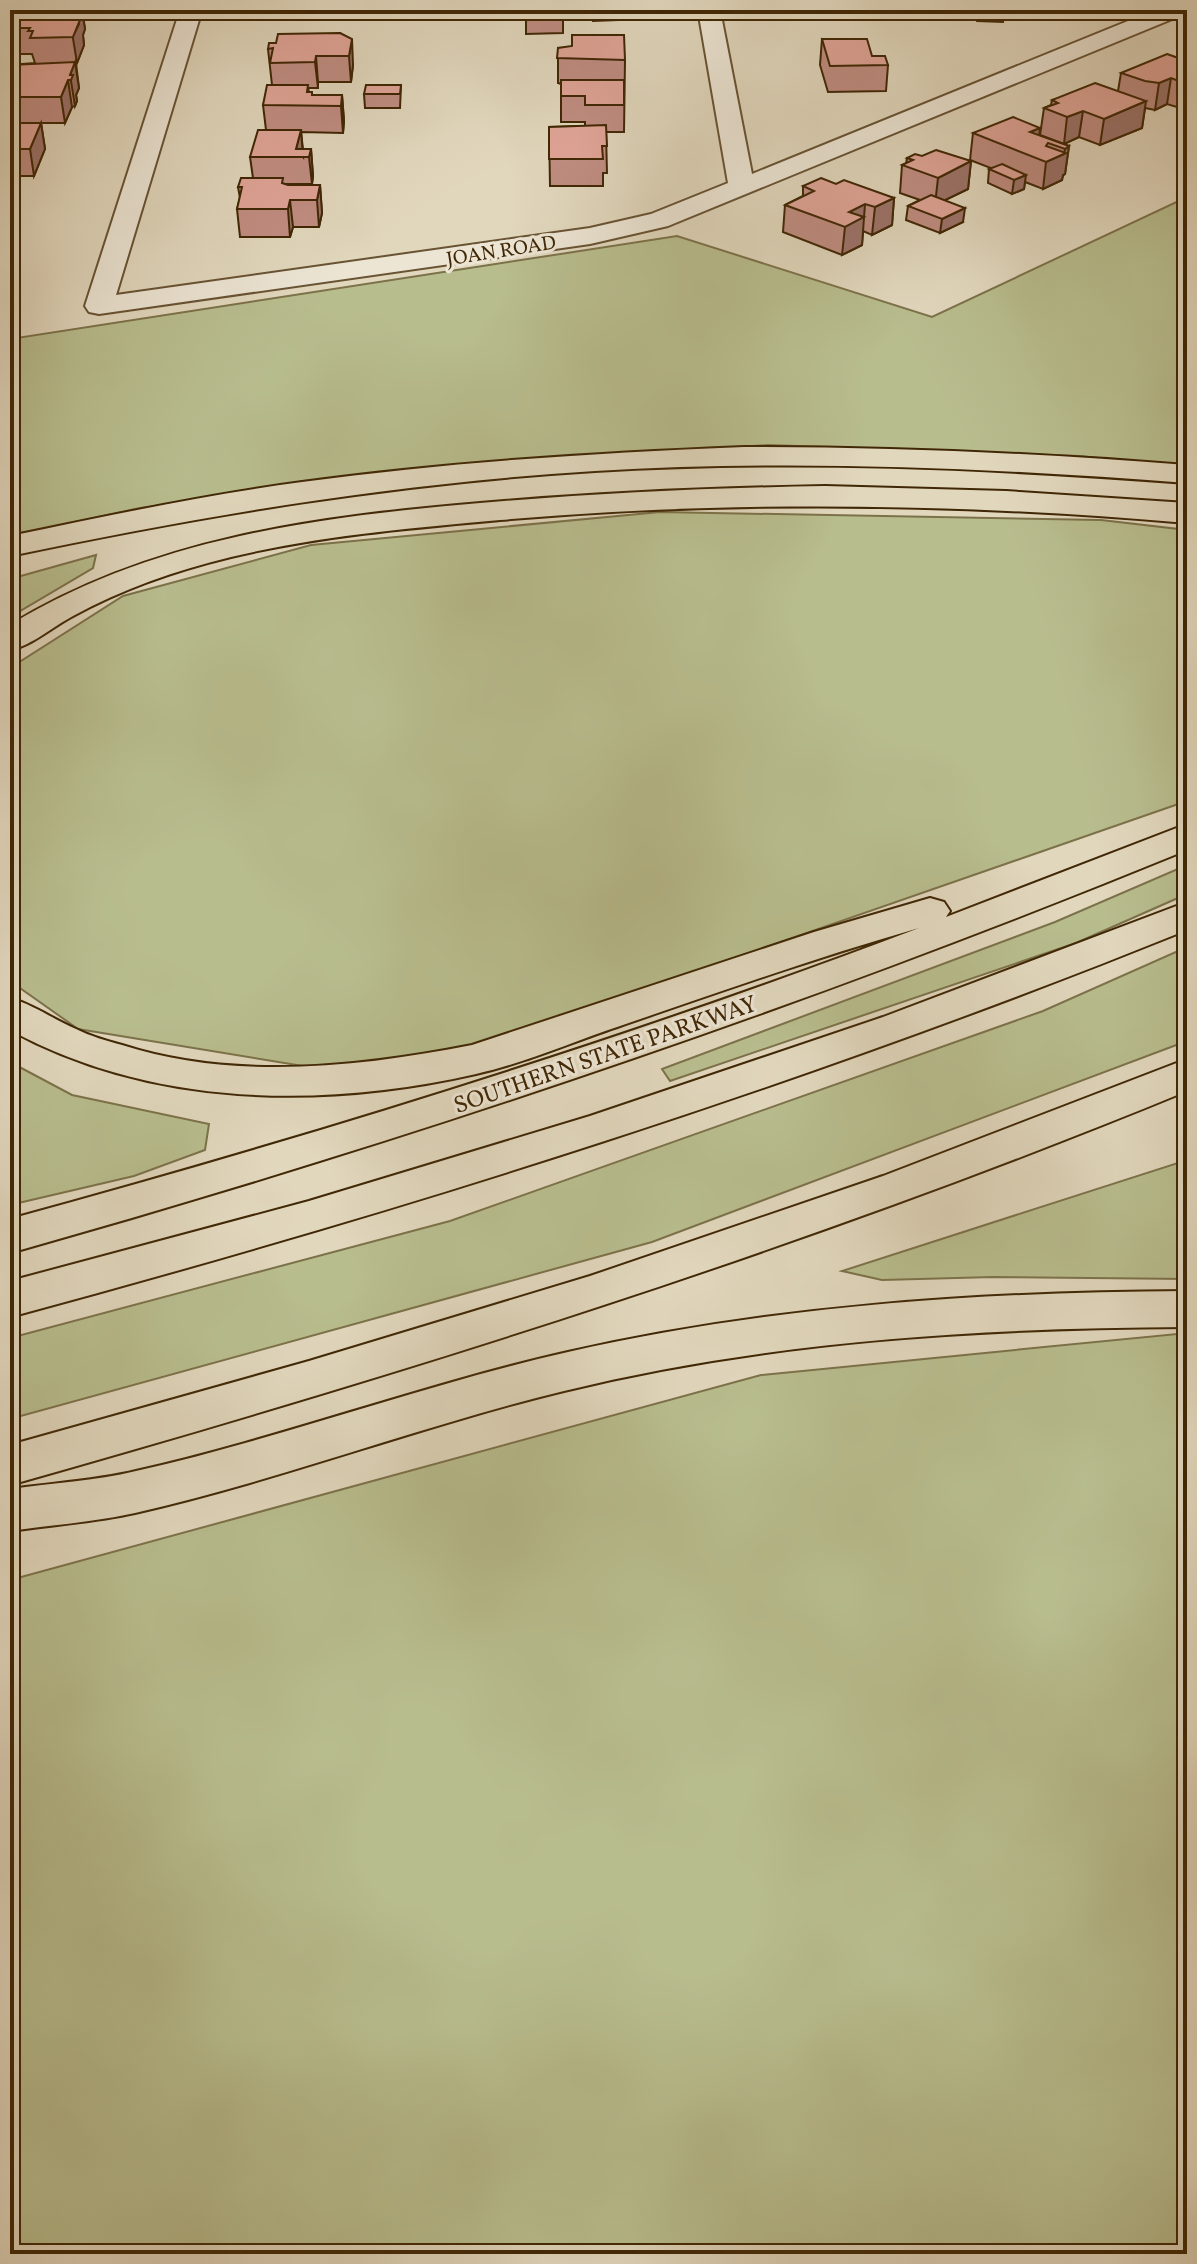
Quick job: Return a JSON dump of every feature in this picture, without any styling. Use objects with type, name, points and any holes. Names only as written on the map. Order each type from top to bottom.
[{"type":"highway","points":[[10,546],[116,523],[294,493],[439,475],[594,463],[760,457],[908,457],[1048,463],[1187,474]]},
{"type":"highway","points":[[10,640],[76,600],[118,581],[210,551],[314,532],[442,516],[601,503],[817,496],[979,499],[1187,513]]},
{"type":"highway","points":[[10,1012],[61,1038],[111,1056],[200,1075],[308,1083],[421,1072],[529,1044],[828,941],[1187,836]]},
{"type":"highway","name":"SOUTHERN STATE PARKWAY","points":[[10,1236],[343,1140],[650,1041],[939,936],[1187,836]]},
{"type":"highway","points":[[10,1299],[381,1197],[569,1140],[914,1021],[1187,915]]},
{"type":"highway","points":[[10,1465],[387,1357],[741,1244],[949,1168],[1187,1074]]},
{"type":"highway","points":[[10,1510],[133,1492],[494,1389],[711,1343],[783,1332],[950,1317],[1113,1309],[1187,1309]]},
{"type":"street","name":"JOAN ROAD","points":[[191,10],[99,306],[590,236],[659,220],[1174,10]]},
{"type":"street","points":[[709,10],[742,187]]},
{"type":"green space","points":[[1187,197],[1187,467],[1079,456],[768,445],[438,467],[140,508],[10,536],[10,339],[677,236],[932,317]]},
{"type":"green space","points":[[660,512],[1101,520],[1187,530],[1187,801],[458,1054],[315,1068],[78,1029],[10,981],[10,668],[123,596],[311,545]]},
{"type":"green space","points":[[96,555],[93,568],[10,617],[10,579]]},
{"type":"green space","points":[[1187,865],[1187,894],[1076,943],[670,1081],[662,1069],[1055,922]]},
{"type":"green space","points":[[1187,947],[1187,1041],[652,1242],[10,1419],[10,1338],[450,1221],[1043,1011]]},
{"type":"green space","points":[[10,1062],[72,1095],[209,1124],[205,1150],[134,1176],[10,1205]]},
{"type":"green space","points":[[1187,1160],[1187,1279],[993,1277],[882,1280],[842,1271]]},
{"type":"green space","points":[[1187,1333],[1187,2254],[10,2254],[10,1580],[761,1375]]},
{"type":"building","points":[[13,10],[79,10],[72,13],[70,20],[80,20],[73,37],[30,38],[33,31],[28,31],[30,28],[10,28]]},
{"type":"building","points":[[526,10],[563,10],[563,20],[526,20]]},
{"type":"building","points":[[340,33],[352,39],[349,56],[316,56],[315,62],[270,63],[273,48],[268,49],[269,43],[276,43],[278,34]]},
{"type":"building","points":[[572,35],[624,35],[625,60],[557,58],[558,48],[572,46]]},
{"type":"building","points":[[822,39],[867,39],[872,56],[885,56],[888,65],[830,66]]},
{"type":"building","points":[[1167,54],[1187,61],[1187,84],[1171,78],[1159,83],[1145,81],[1121,73]]},
{"type":"building","points":[[75,62],[71,80],[68,80],[61,97],[10,97],[10,65]]},
{"type":"building","points":[[561,80],[624,80],[624,105],[585,105],[585,96],[561,96]]},
{"type":"building","points":[[1095,83],[1146,101],[1104,119],[1083,111],[1067,117],[1044,108],[1058,103],[1052,100]]},
{"type":"building","points":[[267,85],[308,85],[307,92],[312,92],[312,95],[342,95],[341,106],[263,105]]},
{"type":"building","points":[[366,85],[401,85],[400,94],[364,94]]},
{"type":"building","points":[[1013,117],[1040,128],[1030,132],[1069,146],[1065,149],[1048,143],[1046,146],[1066,153],[1046,162],[973,133]]},
{"type":"building","points":[[10,123],[41,123],[30,149],[10,149]]},
{"type":"building","points":[[606,125],[607,146],[602,146],[603,159],[549,159],[549,127]]},
{"type":"building","points":[[258,130],[301,130],[296,149],[311,149],[309,157],[250,157]]},
{"type":"building","points":[[936,150],[971,161],[938,178],[902,165],[913,160],[907,158],[915,154],[922,156]]},
{"type":"building","points":[[1002,164],[1026,175],[1014,180],[989,169]]},
{"type":"building","points":[[241,178],[283,178],[282,183],[288,185],[320,185],[317,200],[290,200],[288,209],[237,209]]},
{"type":"building","points":[[821,178],[836,184],[844,180],[894,198],[875,207],[865,204],[849,212],[864,217],[845,227],[785,205],[814,191],[803,186]]},
{"type":"building","points":[[931,195],[965,208],[942,219],[908,206]]}]
